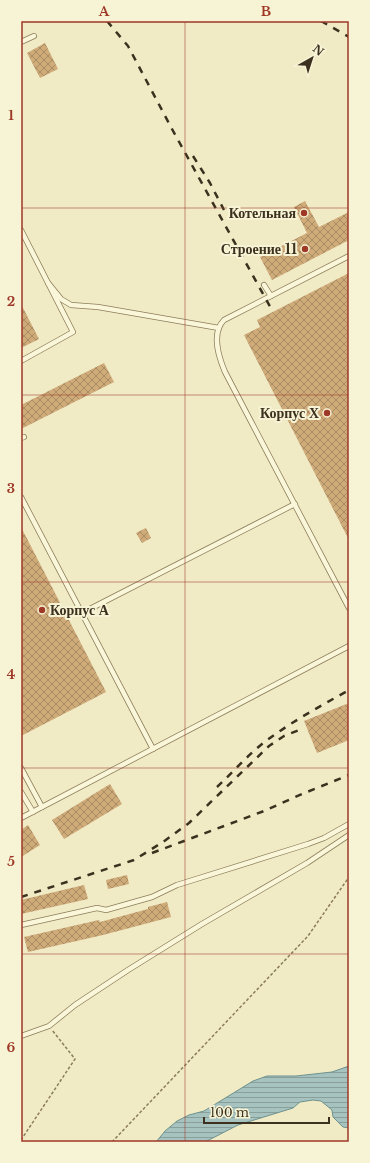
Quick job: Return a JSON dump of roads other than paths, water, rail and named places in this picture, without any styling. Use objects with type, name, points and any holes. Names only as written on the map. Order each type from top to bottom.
[{"type":"lane","points":[[21,42],[34,36]]},
{"type":"lane","points":[[21,230],[72,332],[21,361]]},
{"type":"lane","points":[[349,256],[224,320],[220,324],[219,328],[218,349],[220,362],[349,608]]},
{"type":"lane","points":[[48,283],[61,299],[71,305],[98,307],[219,328]]},
{"type":"lane","points":[[264,285],[271,296]]},
{"type":"lane","points":[[21,497],[153,749]]},
{"type":"lane","points":[[82,613],[295,504]]},
{"type":"lane","points":[[21,818],[349,646]]},
{"type":"lane","points":[[21,768],[42,807]]},
{"type":"lane","points":[[21,792],[33,812]]},
{"type":"lane","points":[[21,925],[97,908],[106,910],[152,897],[177,885],[308,844],[324,838],[349,824]]},
{"type":"lane","points":[[21,1036],[49,1026],[75,1005],[128,970],[349,835]]},
{"type":"water","points":[[349,1066],[349,1128],[343,1127],[333,1117],[332,1110],[321,1101],[313,1100],[300,1102],[293,1108],[238,1125],[205,1142],[156,1142],[165,1131],[177,1121],[189,1115],[204,1111],[253,1081],[267,1076],[296,1076],[332,1072]]},
{"type":"railway","points":[[107,21],[128,46],[273,312]]},
{"type":"railway","points":[[321,21],[349,37]]},
{"type":"railway","points":[[193,156],[210,183],[224,210]]},
{"type":"railway","points":[[217,787],[250,754],[272,736],[349,690]]},
{"type":"railway","points":[[21,897],[134,860],[163,842],[189,823],[269,746],[284,736],[304,728]]},
{"type":"railway","points":[[152,853],[264,811],[349,775]]},
{"type":"place","name":"Котельная","points":[[304,213]]},
{"type":"place","name":"Строение 11","points":[[305,249]]},
{"type":"place","name":"Корпус Х","points":[[327,413]]},
{"type":"place","name":"Корпус А","points":[[42,610]]}]
